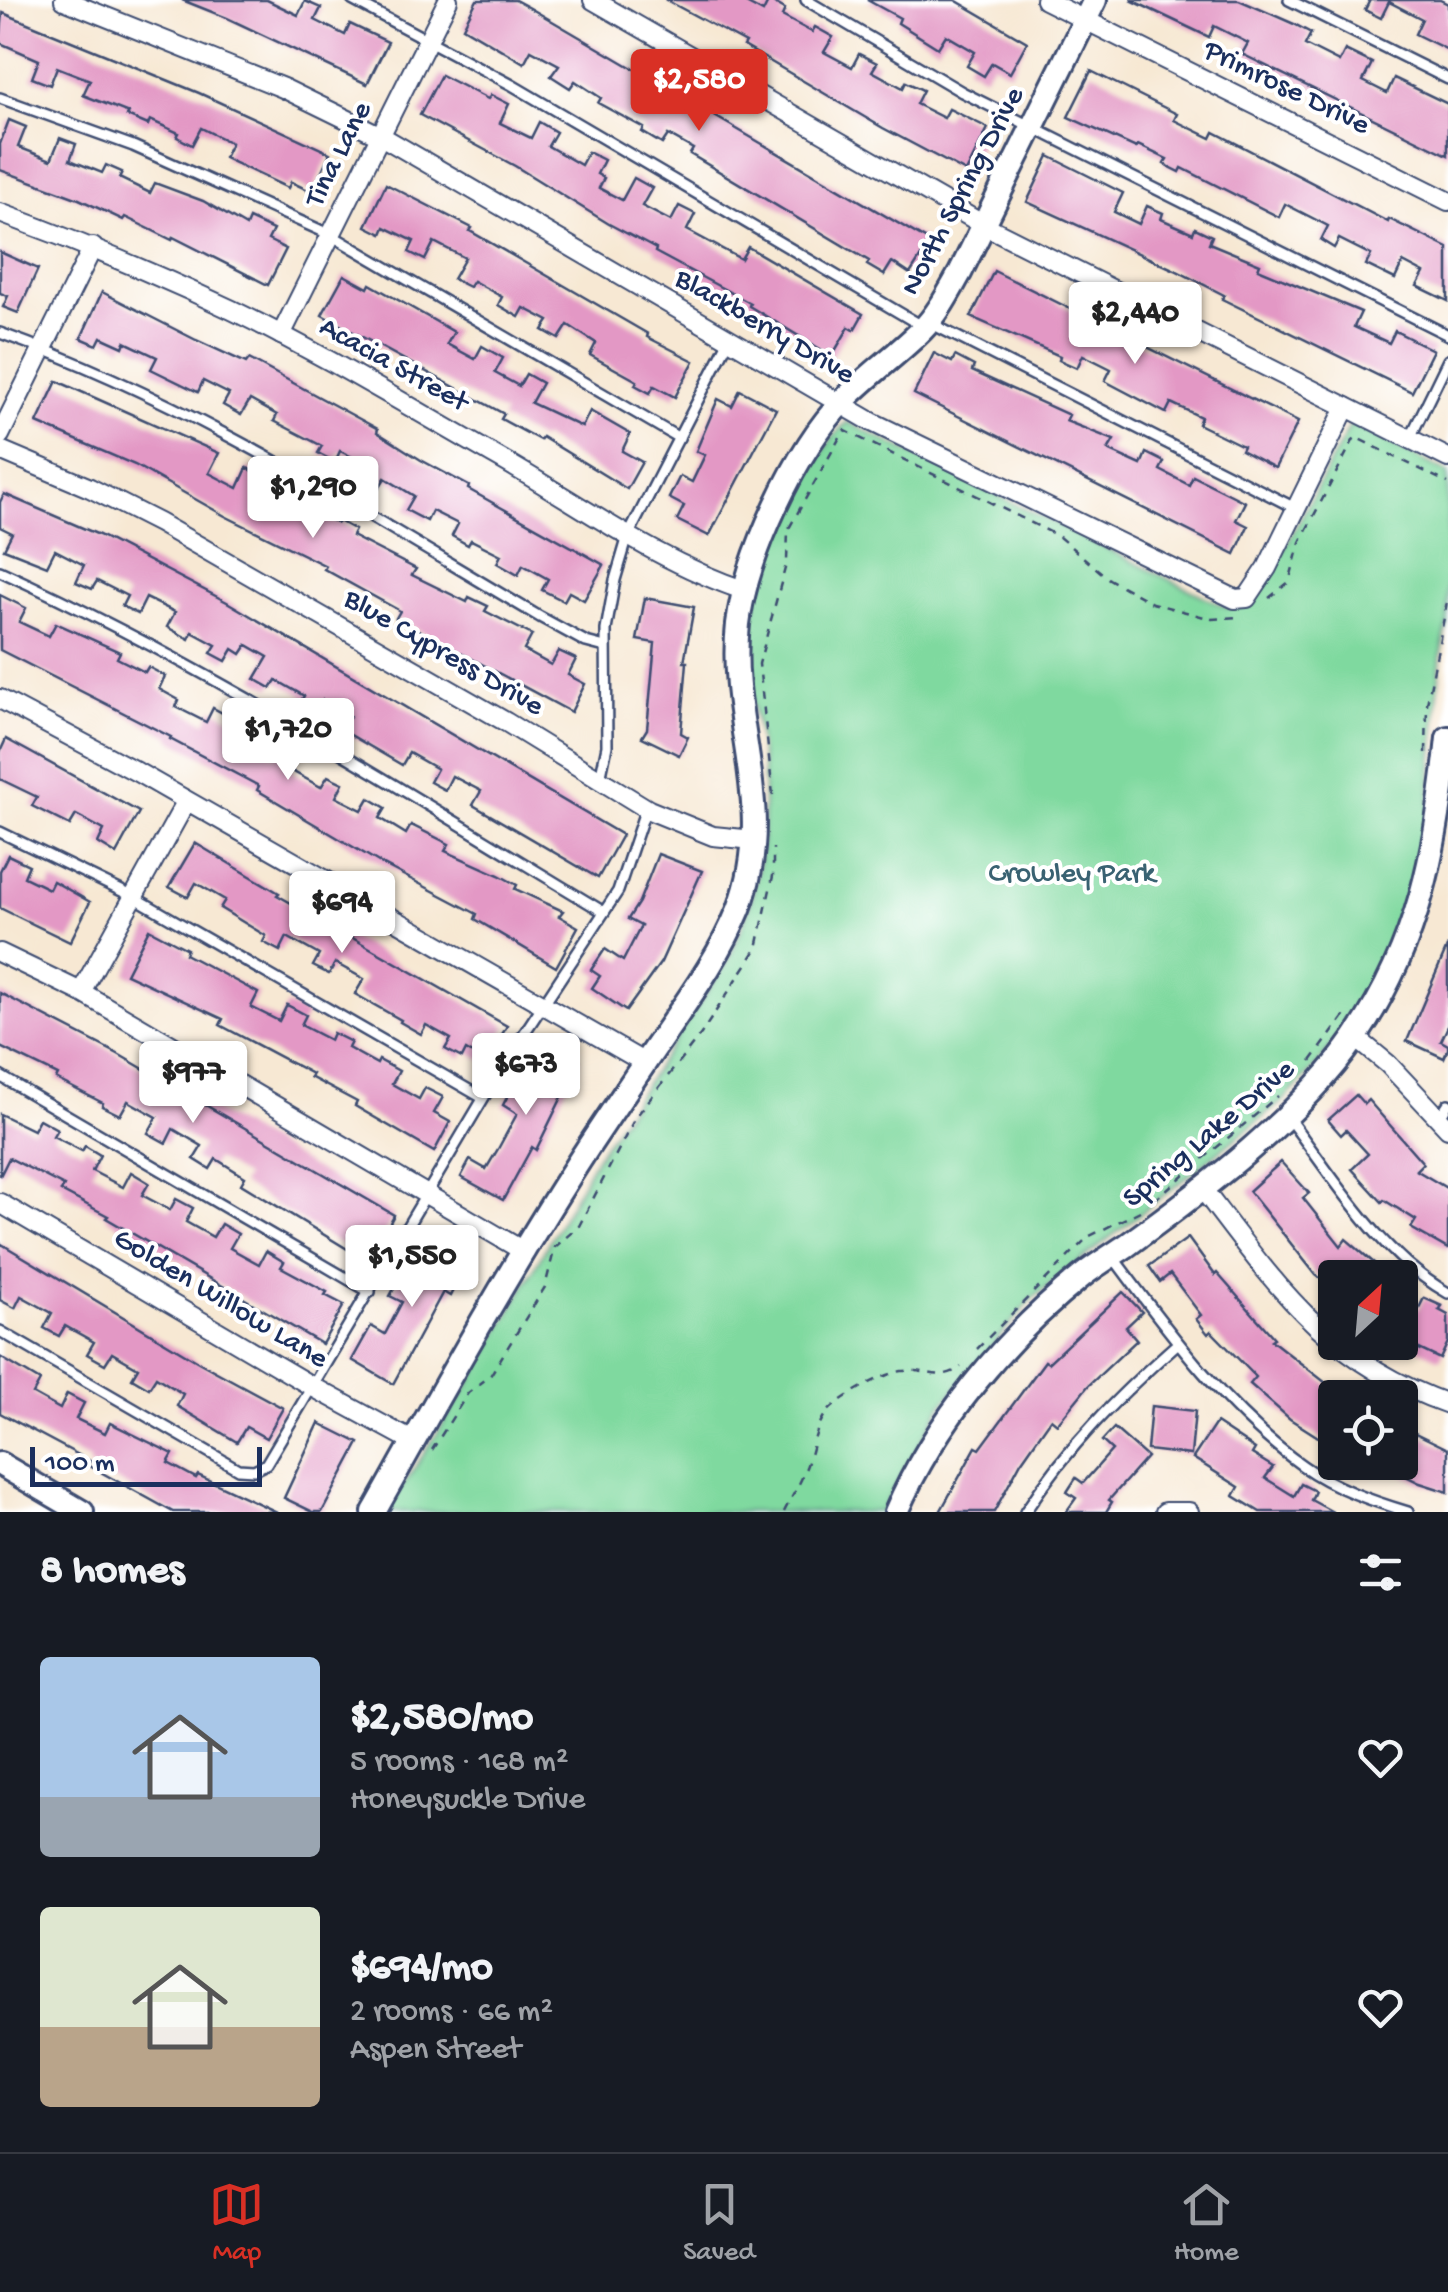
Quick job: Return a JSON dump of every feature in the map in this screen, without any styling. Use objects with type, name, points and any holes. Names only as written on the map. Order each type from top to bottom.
[{"type":"street","name":"Blackberry Drive","points":[[64,0],[283,88],[381,136],[840,404],[1235,600],[1247,598],[1254,590],[1346,407]]},
{"type":"street","name":"Tina Lane","points":[[281,335],[448,0]]},
{"type":"street","points":[[594,0],[984,226],[1448,458]]},
{"type":"street","name":"Primrose Drive","points":[[1046,0],[1090,10],[1448,200]]},
{"type":"street","name":"North Spring Drive","points":[[374,1512],[419,1452],[526,1252],[718,952],[740,907],[764,840],[737,674],[738,623],[763,538],[793,472],[840,404],[926,325],[960,273],[1090,10]]},
{"type":"street","name":"Acacia Street","points":[[0,213],[93,248],[281,335],[497,456],[628,536],[705,578],[746,591]]},
{"type":"street","points":[[0,434],[93,248]]},
{"type":"street","name":"Blue Cypress Drive","points":[[0,450],[90,488],[159,523],[407,664],[646,808],[713,836],[764,840]]},
{"type":"street","points":[[0,698],[644,1063]]},
{"type":"street","name":"Spring Lake Drive","points":[[896,1512],[930,1448],[966,1393],[1024,1329],[1082,1276],[1287,1117],[1355,1038],[1405,946],[1441,852],[1448,740]]},
{"type":"street","points":[[81,992],[186,802]]},
{"type":"street","points":[[0,953],[81,992],[526,1252]]},
{"type":"street","points":[[1355,1038],[1445,1117]]},
{"type":"street","points":[[1201,1187],[1303,1314],[1340,1349],[1414,1392],[1448,1404]]},
{"type":"street","name":"Golden Willow Lane","points":[[0,1203],[419,1452]]},
{"type":"street","points":[[0,1464],[82,1512]]},
{"type":"street","points":[[1165,1512],[1189,1512]]},
{"type":"lane","points":[[352,0],[512,85],[926,325],[1298,509]]},
{"type":"lane","points":[[806,0],[962,92],[1448,335]]},
{"type":"lane","points":[[1289,0],[1448,78]]},
{"type":"lane","points":[[0,98],[133,146],[331,236],[678,438]]},
{"type":"lane","points":[[0,333],[105,375],[254,449],[540,617],[586,642],[605,646]]},
{"type":"lane","points":[[600,780],[607,746],[605,646],[615,580],[628,536],[729,340]]},
{"type":"lane","points":[[1410,439],[1448,360]]},
{"type":"lane","points":[[0,571],[105,619],[233,690],[604,912]]},
{"type":"lane","points":[[0,1331],[238,1469],[254,1470],[272,1458],[483,1098],[624,879],[646,808]]},
{"type":"lane","points":[[0,832],[134,897],[483,1098]]},
{"type":"lane","points":[[0,1076],[370,1292]]},
{"type":"lane","points":[[1287,1117],[1372,1228],[1413,1271],[1448,1292]]},
{"type":"lane","points":[[1111,1255],[1178,1344],[1234,1403],[1305,1468],[1337,1485],[1408,1512]]},
{"type":"lane","points":[[1025,1512],[1086,1429],[1178,1344]]},
{"type":"path","points":[[773,795],[759,664],[787,560],[788,530],[844,430],[1058,536],[1109,579],[1152,602],[1212,619],[1248,616]]},
{"type":"path","points":[[1261,604],[1288,582],[1300,542],[1356,437],[1448,482]]},
{"type":"path","points":[[1426,759],[1427,704],[1448,597]]},
{"type":"path","points":[[419,1452],[468,1393],[490,1376],[545,1287],[555,1246],[579,1226],[635,1118],[702,1034],[756,948],[773,876],[764,840]]},
{"type":"path","points":[[1308,1065],[1351,1006]]},
{"type":"path","points":[[1155,1199],[1282,1092]]},
{"type":"path","points":[[973,1354],[990,1332],[1088,1237],[1140,1211]]},
{"type":"path","points":[[784,1512],[804,1473],[824,1416],[840,1400],[893,1373],[915,1370],[950,1375],[965,1364]]},
{"type":"green space","name":"Crowley Park","points":[[847,422],[1228,608],[1263,589],[1351,424],[1448,473],[1448,622],[1441,653],[1427,836],[1382,971],[1322,1059],[1282,1102],[1032,1299],[942,1405],[881,1512],[386,1512],[473,1378],[597,1156],[726,964],[738,938],[755,883],[763,827],[762,770],[749,673],[754,612],[770,558],[794,506],[823,451]]},
{"type":"building","points":[[182,0],[267,0],[298,15],[305,1],[321,8],[315,20],[345,35],[350,24],[388,42],[367,84]]},
{"type":"building","points":[[477,0],[515,0],[530,8],[930,242],[910,274],[892,262],[884,275],[867,265],[869,261],[690,154],[693,149],[668,135],[662,144],[642,132],[644,128],[598,103],[601,98],[575,81],[570,88],[551,76],[559,65],[531,50],[524,63],[463,27]]},
{"type":"building","points":[[666,0],[740,0],[763,12],[769,0],[785,9],[782,16],[812,32],[815,27],[833,37],[824,52],[852,67],[859,54],[877,63],[872,71],[903,88],[906,82],[923,90],[916,104],[944,118],[949,109],[988,128],[966,172],[883,128],[744,46],[746,43]]},
{"type":"building","points":[[867,0],[955,0],[1027,42],[1010,73],[992,63],[984,76],[967,66],[975,52],[946,35],[938,48],[898,23],[900,18]]},
{"type":"building","points":[[1131,0],[1239,0],[1294,24],[1311,33],[1305,45],[1339,62],[1345,50],[1372,63],[1363,81],[1387,93],[1394,78],[1448,104],[1448,155],[1242,54],[1248,43],[1214,26],[1209,37]]},
{"type":"building","points":[[1370,0],[1440,0],[1448,4],[1448,50],[1415,34],[1422,19],[1389,2],[1381,18],[1365,10]]},
{"type":"building","points":[[3,13],[199,93],[330,153],[312,192],[291,182],[288,188],[224,158],[231,143],[201,128],[192,145],[177,137],[179,133],[150,120],[148,125],[83,95],[90,80],[57,67],[50,85],[32,78],[39,60],[0,43]]},
{"type":"building","points":[[1091,71],[1177,114],[1174,120],[1211,138],[1214,132],[1388,222],[1389,219],[1448,248],[1448,301],[1417,286],[1424,273],[1403,262],[1395,279],[1366,265],[1371,255],[1339,239],[1334,248],[1321,240],[1328,226],[1285,204],[1279,217],[1182,168],[1180,172],[1164,164],[1167,159],[1138,145],[1136,148],[1068,117]]},
{"type":"building","points":[[441,75],[488,99],[491,95],[509,104],[500,123],[531,138],[539,122],[556,132],[548,146],[581,165],[588,152],[604,160],[597,174],[604,178],[599,188],[622,200],[634,178],[652,188],[642,206],[671,221],[679,206],[695,214],[687,230],[741,259],[748,247],[863,314],[854,330],[849,327],[832,356],[749,306],[750,303],[420,115]]},
{"type":"building","points":[[9,120],[26,127],[18,147],[51,160],[60,138],[76,144],[70,160],[102,173],[106,165],[122,172],[119,178],[150,193],[155,183],[203,201],[246,226],[249,219],[273,230],[268,240],[286,249],[268,285],[173,237],[172,240],[125,217],[123,220],[0,170],[0,144]]},
{"type":"building","points":[[1049,156],[1123,193],[1114,212],[1139,224],[1147,206],[1163,213],[1161,219],[1193,233],[1195,228],[1212,236],[1209,243],[1260,264],[1258,269],[1361,312],[1354,327],[1389,343],[1395,331],[1433,350],[1412,392],[1222,299],[1224,295],[1175,270],[1027,202]]},
{"type":"building","points":[[386,184],[472,228],[470,231],[694,361],[675,397],[654,386],[650,393],[635,385],[637,381],[590,355],[596,343],[568,325],[559,339],[543,330],[549,321],[524,308],[519,317],[498,305],[502,297],[473,281],[469,287],[453,279],[465,258],[434,242],[425,260],[409,252],[414,241],[385,227],[382,234],[366,226]]},
{"type":"building","points":[[0,252],[38,269],[18,313],[3,307],[8,296],[0,293]]},
{"type":"building","points":[[994,271],[1298,422],[1275,468],[1241,450],[1243,446],[1198,424],[1201,417],[1171,403],[1166,413],[1105,381],[1111,369],[1083,355],[1077,368],[1059,360],[1060,356],[971,317]]},
{"type":"building","points":[[344,275],[368,288],[370,284],[454,332],[447,344],[475,359],[482,346],[503,358],[495,373],[519,386],[526,374],[542,383],[531,403],[582,427],[590,411],[630,434],[622,451],[642,462],[627,489],[542,437],[540,440],[501,419],[504,414],[322,315]]},
{"type":"building","points":[[102,292],[246,363],[249,359],[378,429],[377,432],[421,460],[469,486],[468,489],[604,565],[584,600],[569,592],[564,601],[542,590],[548,579],[523,565],[518,575],[497,563],[501,555],[471,540],[468,545],[452,536],[458,524],[432,511],[427,521],[406,510],[414,496],[385,478],[377,491],[361,481],[370,466],[340,451],[335,462],[318,453],[322,446],[274,421],[277,415],[250,400],[241,415],[223,405],[229,394],[203,381],[198,392],[151,369],[157,357],[125,342],[123,347],[101,337],[97,345],[81,338]]},
{"type":"building","points":[[934,353],[952,362],[955,356],[974,366],[972,371],[1069,415],[1066,421],[1114,440],[1108,450],[1141,465],[1146,453],[1164,462],[1160,470],[1189,485],[1193,476],[1245,502],[1236,520],[1248,526],[1235,554],[914,394]]},
{"type":"building","points":[[57,381],[219,453],[209,473],[238,488],[247,468],[266,477],[258,494],[286,507],[289,499],[339,521],[355,530],[352,536],[416,569],[412,575],[467,602],[469,597],[488,606],[485,611],[532,635],[524,650],[551,665],[559,651],[576,659],[568,675],[585,684],[571,712],[396,618],[400,611],[324,569],[326,566],[225,516],[135,465],[37,423]]},
{"type":"building","points":[[740,390],[776,409],[709,536],[677,520],[684,506],[669,498],[680,476],[692,482],[705,455],[696,451],[718,399],[732,406]]},
{"type":"building","points":[[4,494],[99,535],[227,602],[622,835],[598,878],[473,805],[481,791],[452,776],[445,790],[430,782],[437,769],[409,753],[402,765],[342,730],[350,716],[323,700],[315,714],[299,704],[304,696],[276,680],[271,688],[255,679],[268,657],[247,645],[241,654],[233,649],[226,661],[211,653],[216,645],[192,632],[189,639],[167,627],[175,612],[146,598],[138,614],[122,606],[127,596],[97,581],[92,589],[76,582],[84,565],[55,550],[47,566],[4,549],[12,533],[0,527],[0,502]]},
{"type":"building","points":[[0,595],[26,608],[19,622],[49,636],[56,623],[120,652],[117,658],[145,672],[148,667],[165,676],[159,689],[179,700],[176,707],[206,722],[213,708],[254,730],[248,742],[276,756],[282,744],[299,754],[290,770],[321,787],[328,776],[343,783],[336,797],[362,810],[369,798],[386,808],[380,818],[406,834],[411,825],[449,844],[445,851],[499,875],[517,885],[515,889],[563,911],[559,916],[578,927],[556,967],[475,919],[477,914],[382,864],[257,790],[259,786],[0,650]]},
{"type":"building","points":[[645,598],[694,607],[684,662],[681,733],[688,737],[679,755],[642,737],[647,729],[655,643],[637,640]]},
{"type":"building","points":[[6,739],[139,812],[116,854],[98,843],[104,830],[76,815],[70,825],[32,806],[37,797],[0,779],[0,752]]},
{"type":"building","points":[[195,843],[277,895],[507,1026],[486,1062],[466,1050],[462,1058],[445,1049],[451,1039],[426,1025],[421,1034],[355,994],[364,979],[335,963],[329,974],[313,966],[319,955],[287,937],[280,951],[263,942],[266,936],[220,908],[225,900],[196,883],[188,897],[169,887]]},
{"type":"building","points":[[658,854],[702,871],[661,962],[626,1011],[592,988],[600,976],[591,970],[605,949],[623,961],[641,926],[628,919]]},
{"type":"building","points":[[8,855],[29,865],[24,877],[49,889],[53,881],[90,902],[70,942],[0,908],[0,871]]},
{"type":"building","points":[[149,929],[187,949],[185,954],[258,993],[251,1007],[279,1021],[287,1005],[306,1015],[301,1025],[330,1040],[333,1033],[351,1042],[348,1048],[399,1071],[392,1084],[419,1099],[425,1088],[443,1097],[434,1113],[450,1122],[434,1152],[355,1106],[357,1102],[310,1077],[312,1074],[220,1025],[223,1019],[126,974]]},
{"type":"building","points":[[1448,945],[1448,1026],[1441,1041],[1448,1049],[1444,1058],[1407,1041]]},
{"type":"building","points":[[0,993],[118,1054],[394,1215],[375,1250],[356,1239],[349,1250],[241,1184],[245,1177],[216,1159],[210,1169],[194,1159],[202,1146],[173,1129],[166,1143],[148,1133],[157,1117],[128,1101],[120,1115],[56,1079],[58,1075],[0,1047]]},
{"type":"building","points":[[542,1040],[580,1060],[536,1150],[532,1147],[503,1200],[461,1177],[470,1160],[486,1169],[498,1149],[517,1114],[503,1105],[512,1088],[516,1090]]},
{"type":"building","points":[[1356,1095],[1364,1104],[1368,1100],[1423,1163],[1416,1170],[1448,1189],[1448,1249],[1411,1228],[1416,1220],[1382,1202],[1352,1169],[1368,1154],[1346,1130],[1341,1135],[1328,1120]]},
{"type":"building","points":[[0,1114],[33,1130],[39,1119],[57,1129],[53,1136],[82,1151],[85,1146],[100,1155],[92,1171],[123,1187],[131,1172],[149,1183],[142,1195],[170,1210],[176,1199],[193,1208],[186,1222],[213,1237],[221,1224],[238,1234],[230,1248],[259,1264],[266,1251],[284,1262],[281,1267],[327,1292],[325,1295],[344,1305],[322,1344],[61,1191],[64,1186],[9,1158],[0,1176]]},
{"type":"building","points":[[1281,1162],[1309,1193],[1303,1198],[1341,1246],[1346,1239],[1370,1260],[1318,1260],[1318,1277],[1249,1191]]},
{"type":"building","points":[[428,1237],[469,1259],[450,1296],[443,1292],[393,1384],[352,1360],[371,1326],[385,1334],[402,1302],[390,1296],[400,1278],[405,1281]]},
{"type":"building","points":[[1188,1238],[1215,1275],[1274,1338],[1271,1340],[1322,1380],[1318,1380],[1318,1437],[1290,1419],[1250,1384],[1256,1377],[1211,1331],[1208,1334],[1196,1319],[1201,1315],[1170,1274],[1160,1282],[1149,1266]]},
{"type":"building","points":[[0,1243],[283,1408],[266,1438],[246,1427],[237,1442],[177,1406],[183,1394],[156,1377],[149,1388],[132,1378],[138,1368],[112,1353],[105,1364],[87,1354],[94,1342],[65,1326],[59,1336],[44,1328],[52,1313],[21,1296],[15,1308],[0,1300]]},
{"type":"building","points":[[1123,1292],[1142,1312],[1126,1327],[1137,1340],[1088,1386],[1057,1424],[1051,1419],[1021,1462],[994,1512],[940,1512],[976,1447],[980,1449],[1045,1361],[1048,1363]]},
{"type":"building","points":[[1424,1298],[1442,1306],[1439,1310],[1448,1315],[1448,1342],[1440,1359],[1418,1349],[1418,1310]]},
{"type":"building","points":[[0,1357],[40,1381],[33,1394],[60,1409],[67,1394],[84,1403],[76,1419],[105,1433],[110,1423],[173,1454],[168,1463],[196,1478],[198,1475],[277,1512],[173,1512],[88,1465],[90,1461],[0,1413]]},
{"type":"building","points":[[1151,1406],[1195,1411],[1191,1455],[1147,1450]]},
{"type":"building","points":[[319,1423],[359,1443],[322,1512],[313,1512],[284,1498]]},
{"type":"building","points":[[1216,1423],[1255,1449],[1252,1454],[1273,1467],[1265,1478],[1294,1496],[1301,1484],[1315,1491],[1311,1500],[1333,1512],[1260,1512],[1234,1496],[1239,1487],[1193,1458]]},
{"type":"building","points":[[1114,1428],[1147,1457],[1109,1500],[1112,1502],[1106,1512],[1066,1512],[1076,1498],[1067,1492],[1076,1478],[1083,1483],[1112,1450],[1102,1441]]},
{"type":"building","points":[[1418,1434],[1448,1449],[1448,1492],[1414,1480],[1418,1480]]}]
